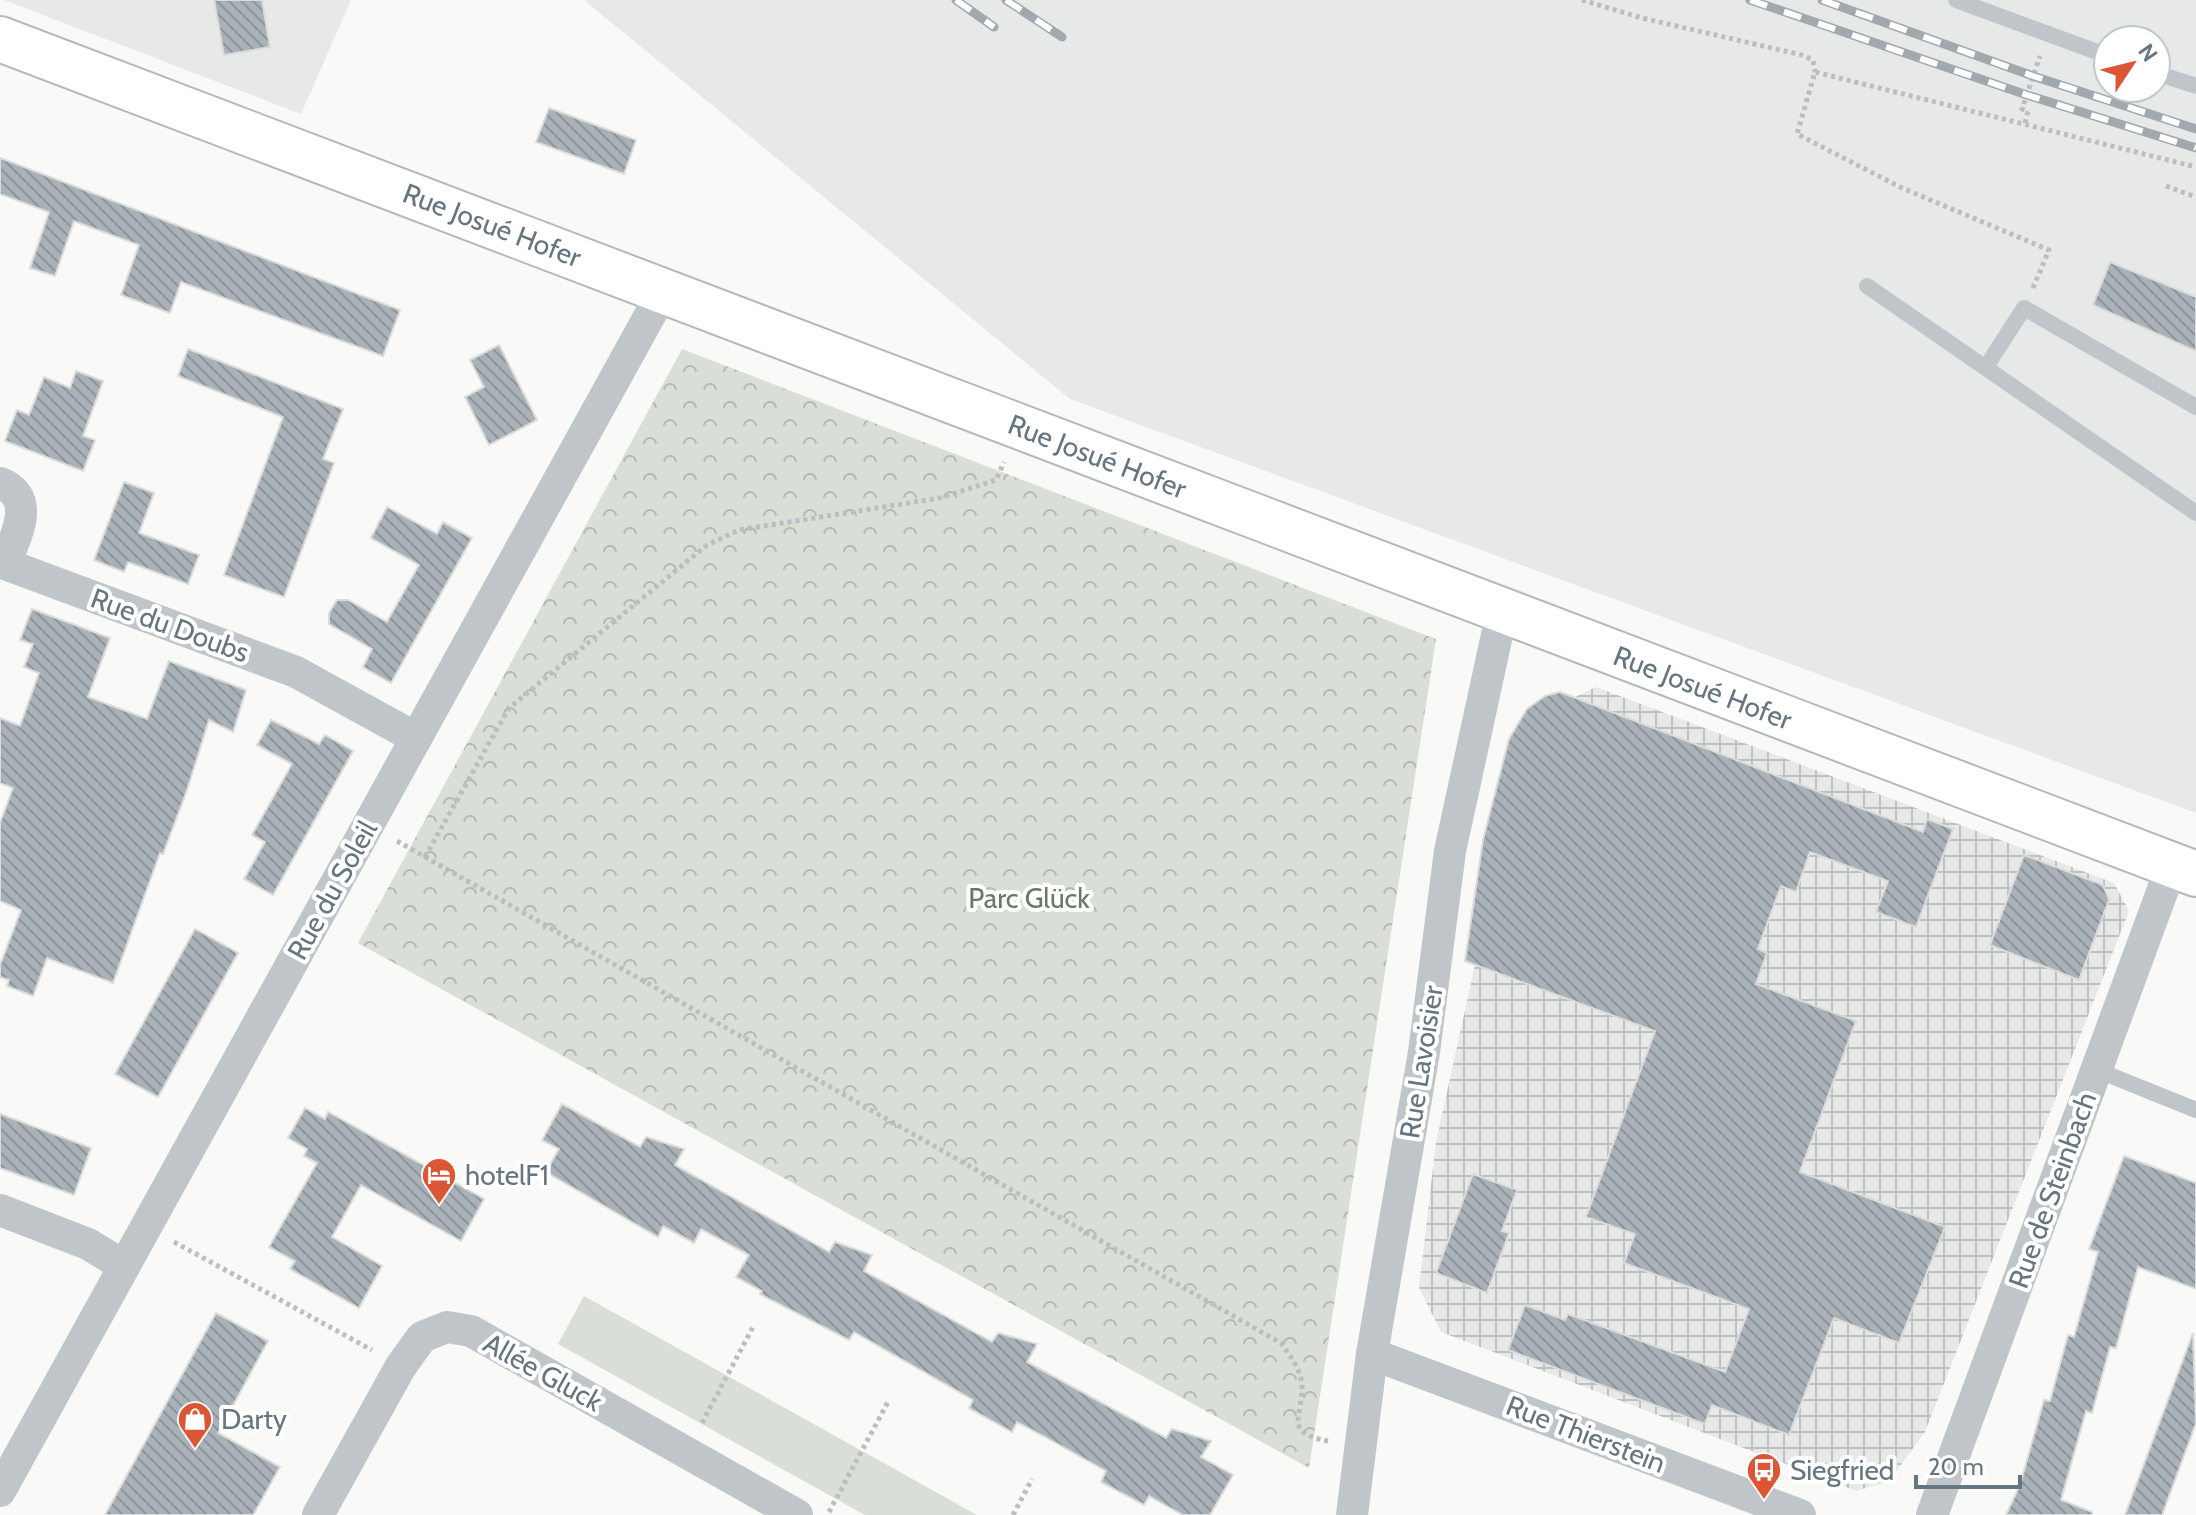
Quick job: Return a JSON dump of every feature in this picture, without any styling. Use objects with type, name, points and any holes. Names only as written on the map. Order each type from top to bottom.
[{"type":"main road","name":"Rue Josué Hofer","points":[[0,39],[665,288],[1502,612],[2184,869]]},
{"type":"street","name":"Rue du Soleil","points":[[0,1491],[665,288]]},
{"type":"street","name":"Rue du Doubs","points":[[0,483],[10,487],[21,501],[23,514],[2,571],[296,672],[416,738]]},
{"type":"street","name":"Rue Lavoisier","points":[[1352,1515],[1372,1354],[1424,1052],[1450,851],[1502,612]]},
{"type":"street","name":"Rue de Steinbach","points":[[1932,1515],[2097,1070],[2184,869]]},
{"type":"street","points":[[0,1210],[88,1244],[124,1266]]},
{"type":"street","name":"Allée Gluck","points":[[318,1515],[401,1366],[422,1337],[447,1327],[471,1331],[797,1515]]},
{"type":"street","name":"Rue Thierstein","points":[[1372,1354],[1800,1515]]},
{"type":"lane","points":[[1956,0],[2092,50]]},
{"type":"lane","points":[[2172,78],[2196,86]]},
{"type":"lane","points":[[1867,286],[2196,513]]},
{"type":"lane","points":[[1986,367],[2024,308],[2196,407]]},
{"type":"lane","points":[[2097,1070],[2196,1110]]},
{"type":"path","points":[[1582,0],[1813,60],[1815,72],[1797,134],[1902,188],[2049,250],[2024,308]]},
{"type":"path","points":[[2025,123],[2028,111],[2022,109],[2040,53],[2049,56],[2056,36]]},
{"type":"path","points":[[1815,72],[2196,167]]},
{"type":"path","points":[[2166,186],[2196,197]]},
{"type":"path","points":[[425,857],[509,708],[707,545],[739,530],[954,494],[996,480],[1009,450]]},
{"type":"path","points":[[368,824],[1281,1343],[1297,1366],[1302,1388],[1296,1418],[1299,1430],[1307,1437],[1360,1447]]},
{"type":"path","points":[[146,1226],[401,1366]]},
{"type":"path","points":[[686,1453],[754,1325]]},
{"type":"path","points":[[827,1515],[889,1400]]},
{"type":"path","points":[[1013,1515],[1032,1479]]},
{"type":"shaded area","points":[[4,0],[351,0],[301,114]]},
{"type":"shaded area","points":[[584,0],[2196,0],[2196,813],[1070,399]]},
{"type":"shaded area","points":[[1596,687],[2114,883],[2129,911],[1925,1432],[1889,1481],[1856,1491],[1441,1332],[1419,1288],[1436,1142],[1529,719]]},
{"type":"green space","name":"Parc Glück","points":[[682,349],[1436,639],[1309,1468],[358,943]]},
{"type":"green space","points":[[584,1296],[977,1515],[865,1515],[558,1344]]},
{"type":"building","points":[[214,0],[262,0],[270,47],[224,55]]},
{"type":"building","points":[[549,108],[636,140],[624,174],[536,142]]},
{"type":"building","points":[[0,158],[400,310],[383,356],[181,282],[170,313],[121,295],[139,245],[74,221],[55,276],[30,268],[49,212],[0,194]]},
{"type":"building","points":[[2110,262],[2196,297],[2196,351],[2093,305]]},
{"type":"building","points":[[499,345],[537,420],[489,445],[465,397],[484,387],[470,360]]},
{"type":"building","points":[[188,349],[343,409],[323,459],[334,463],[284,597],[224,575],[283,417],[178,376]]},
{"type":"building","points":[[76,371],[103,381],[83,436],[95,440],[83,471],[5,441],[17,410],[29,415],[44,377],[70,388]]},
{"type":"building","points":[[124,482],[154,493],[139,533],[199,555],[188,584],[128,562],[124,572],[94,560]]},
{"type":"building","points":[[387,507],[437,534],[443,522],[472,538],[391,683],[363,667],[372,649],[329,624],[329,613],[337,600],[348,600],[387,622],[419,565],[371,538]]},
{"type":"building","points":[[32,609],[110,638],[88,697],[147,719],[169,661],[246,690],[233,732],[209,720],[187,790],[163,854],[160,853],[113,983],[47,958],[33,996],[7,986],[9,980],[0,977],[0,965],[21,910],[0,901],[0,823],[13,788],[0,783],[0,718],[20,726],[39,673],[24,667],[33,644],[20,640]]},
{"type":"building","points":[[1560,692],[1923,832],[1927,819],[1953,829],[1916,927],[1876,912],[1888,881],[1810,852],[1796,892],[1781,886],[1758,949],[1767,953],[1756,984],[1856,1021],[1800,1172],[1945,1227],[1899,1343],[1834,1318],[1789,1435],[1712,1405],[1705,1424],[1508,1350],[1525,1305],[1565,1320],[1568,1314],[1725,1372],[1749,1309],[1624,1263],[1635,1234],[1586,1217],[1655,1031],[1465,961],[1483,840],[1509,739],[1527,709],[1545,696]]},
{"type":"building","points":[[271,720],[319,744],[325,735],[353,751],[273,895],[244,879],[265,842],[252,835],[292,764],[257,745]]},
{"type":"building","points":[[2024,855],[2103,885],[2109,900],[2079,980],[1990,945]]},
{"type":"building","points":[[195,929],[238,953],[158,1097],[115,1074]]},
{"type":"building","points":[[562,1104],[640,1147],[646,1137],[684,1149],[675,1165],[829,1252],[835,1242],[872,1255],[864,1271],[992,1342],[998,1333],[1037,1344],[1027,1362],[1166,1438],[1172,1429],[1211,1441],[1201,1457],[1233,1475],[1210,1515],[1183,1515],[1149,1496],[1144,1505],[1101,1482],[1106,1471],[1047,1438],[1017,1422],[1012,1432],[969,1408],[973,1400],[854,1332],[849,1340],[760,1294],[762,1291],[736,1277],[749,1255],[701,1229],[694,1243],[663,1226],[658,1237],[546,1172],[559,1149],[542,1140]]},
{"type":"building","name":"hotelF1","points":[[305,1108],[325,1119],[328,1112],[484,1199],[461,1241],[361,1185],[332,1237],[382,1266],[359,1308],[290,1269],[295,1261],[269,1247],[317,1163],[304,1156],[307,1149],[288,1138]]},
{"type":"building","points":[[0,1114],[91,1148],[74,1195],[0,1168]]},
{"type":"building","points":[[2124,1156],[2196,1183],[2196,1289],[2138,1267],[2116,1348],[2110,1347],[2092,1413],[2086,1411],[2061,1500],[2092,1512],[2092,1515],[2006,1515],[2020,1485],[2044,1400],[2050,1401],[2068,1335],[2074,1337],[2098,1252],[2089,1249]]},
{"type":"building","points":[[1473,1174],[1517,1190],[1502,1231],[1509,1233],[1487,1293],[1436,1273]]},
{"type":"building","name":"Darty","points":[[216,1313],[268,1341],[218,1433],[280,1467],[253,1515],[105,1515]]},
{"type":"building","points":[[2193,1333],[2196,1423],[2162,1515],[2125,1515]]},
{"type":"railway","points":[[956,0],[994,27]]},
{"type":"railway","points":[[1006,0],[1062,37]]},
{"type":"railway","points":[[1750,0],[2027,95],[2196,148]]},
{"type":"railway","points":[[1822,0],[2033,76],[2196,129]]},
{"type":"place","name":"hotelF1","points":[[439,1206]]},
{"type":"place","name":"Darty","points":[[195,1450]]},
{"type":"place","name":"Siegfried","points":[[1764,1501]]}]
